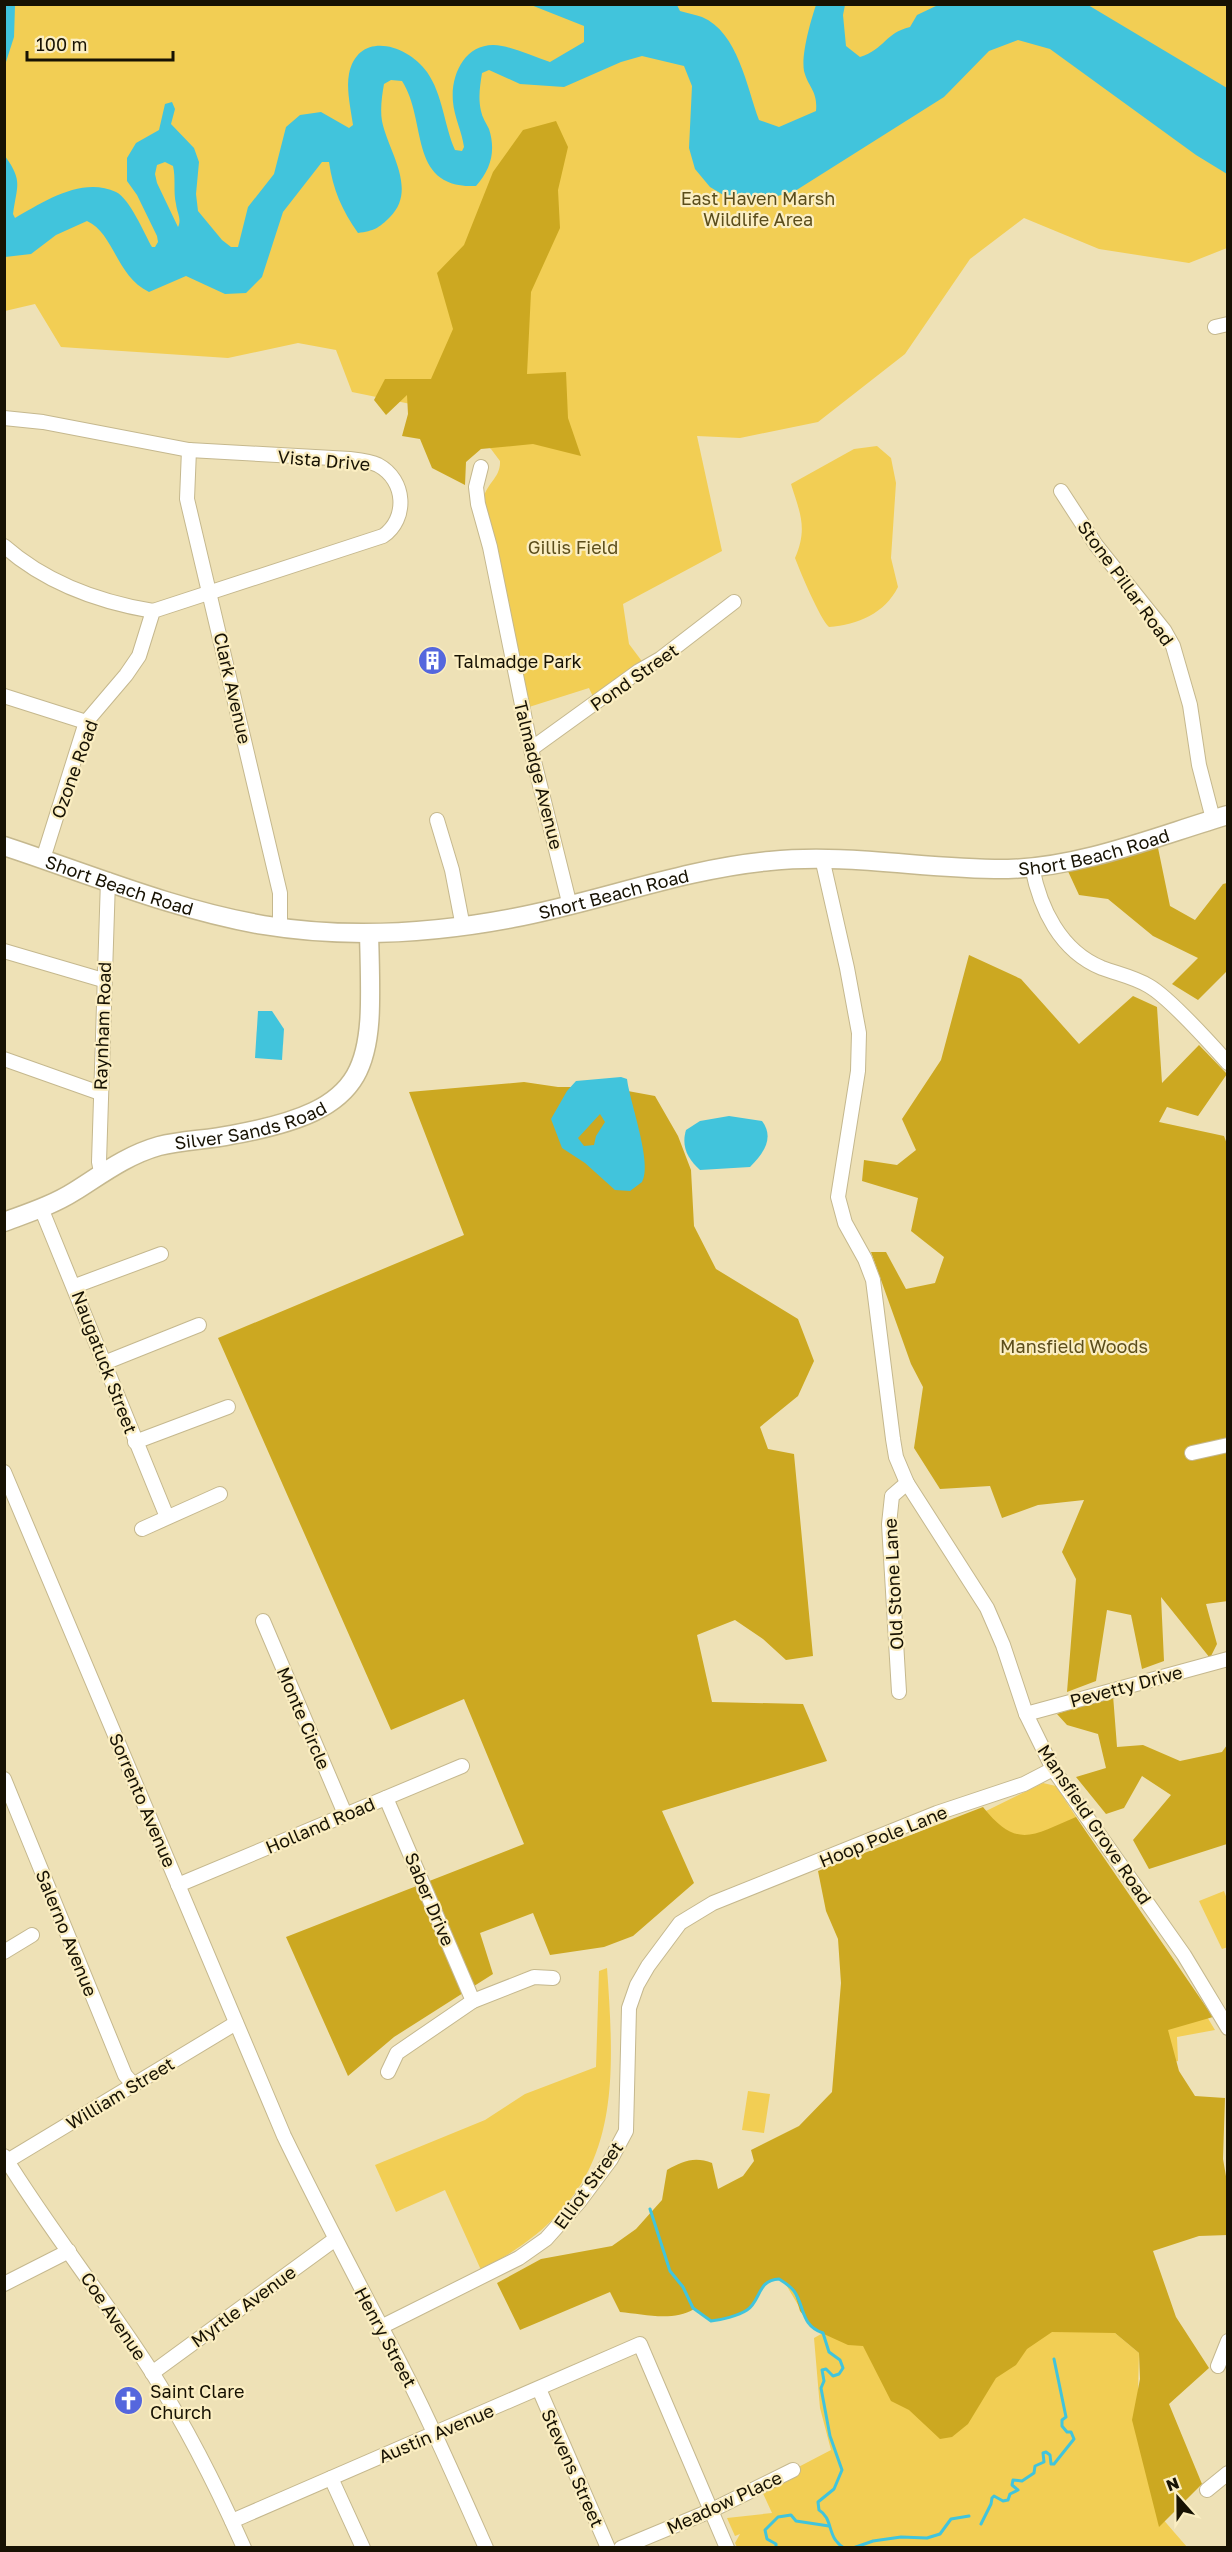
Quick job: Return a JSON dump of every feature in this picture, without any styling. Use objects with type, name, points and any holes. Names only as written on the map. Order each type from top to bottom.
[{"type":"main road","name":"Short Beach Road","points":[[4,846],[183,906],[280,927],[369,934],[463,927],[570,906],[711,869],[769,861],[822,858],[972,868],[1032,867],[1087,856],[1220,817]]},
{"type":"main road","name":"Silver Sands Road","points":[[4,1222],[41,1208],[75,1191],[102,1172],[158,1146],[231,1135],[303,1117],[317,1112],[340,1095],[361,1066],[370,1031],[369,934]]},
{"type":"street","name":"Vista Drive","points":[[4,418],[43,422],[189,450],[350,459],[375,463],[391,476],[401,501],[398,522],[383,536],[211,593]]},
{"type":"street","name":"Clark Avenue","points":[[189,450],[187,499],[280,893],[280,927]]},
{"type":"street","name":"Talmadge Avenue","points":[[481,467],[476,487],[477,504],[490,547],[531,749],[570,906]]},
{"type":"street","name":"Stone Pillar Road","points":[[1061,491],[1096,545],[1164,630],[1173,646],[1190,705],[1199,765],[1220,817]]},
{"type":"street","points":[[4,546],[41,575],[124,606],[153,611],[211,593]]},
{"type":"street","name":"Pond Street","points":[[531,749],[639,671],[660,659],[734,602]]},
{"type":"street","name":"Ozone Road","points":[[43,859],[86,722],[139,656],[153,611]]},
{"type":"street","points":[[4,696],[86,722]]},
{"type":"street","points":[[437,820],[452,870],[463,927]]},
{"type":"street","name":"Mansfield Grove Road","points":[[822,858],[848,968],[860,1042],[858,1071],[838,1197],[845,1223],[865,1259],[873,1280],[896,1457],[907,1483],[987,1608],[1003,1644],[1026,1714],[1053,1769],[1184,1954],[1227,2028]]},
{"type":"street","points":[[1032,867],[1045,912],[1067,942],[1083,958],[1101,968],[1151,987],[1227,1063]]},
{"type":"street","name":"Raynham Road","points":[[102,1172],[99,1162],[100,1093],[108,880]]},
{"type":"street","points":[[4,951],[103,980]]},
{"type":"street","points":[[4,1059],[100,1093]]},
{"type":"street","name":"Naugatuck Street","points":[[41,1208],[75,1286],[135,1442],[167,1517]]},
{"type":"street","points":[[75,1286],[160,1254]]},
{"type":"street","points":[[104,1363],[199,1325]]},
{"type":"street","points":[[135,1442],[228,1407]]},
{"type":"street","points":[[1192,1453],[1227,1445]]},
{"type":"street","name":"Sorrento Avenue","points":[[4,1472],[281,2129]]},
{"type":"street","name":"Old Stone Lane","points":[[899,1692],[889,1515],[892,1496],[907,1483]]},
{"type":"street","points":[[142,1529],[220,1494]]},
{"type":"street","name":"Monte Circle","points":[[263,1621],[345,1814]]},
{"type":"street","name":"Pevetty Drive","points":[[1026,1714],[1227,1659]]},
{"type":"street","name":"Holland Road","points":[[178,1885],[462,1766]]},
{"type":"street","name":"Hoop Pole Lane","points":[[713,1903],[937,1813],[1024,1785],[1053,1769]]},
{"type":"street","name":"Salerno Avenue","points":[[4,1779],[125,2075],[133,2084]]},
{"type":"street","name":"Saber Drive","points":[[386,1798],[473,2001]]},
{"type":"street","name":"Elliot Street","points":[[381,2327],[526,2254],[546,2239],[579,2202],[611,2159],[626,2131],[629,2008],[637,1985],[680,1923],[713,1903]]},
{"type":"street","points":[[4,1952],[32,1935]]},
{"type":"street","points":[[388,2072],[398,2054],[473,2001],[534,1977],[553,1978]]},
{"type":"street","name":"William Street","points":[[6,2160],[236,2023]]},
{"type":"street","name":"Henry Street","points":[[281,2129],[334,2240],[435,2433],[486,2547]]},
{"type":"street","name":"Coe Avenue","points":[[6,2160],[152,2373],[205,2461],[244,2547]]},
{"type":"street","name":"Myrtle Avenue","points":[[152,2373],[334,2240]]},
{"type":"street","points":[[4,2284],[69,2251]]},
{"type":"street","points":[[1218,2366],[1227,2341]]},
{"type":"street","name":"Austin Avenue","points":[[232,2522],[640,2344],[710,2511]]},
{"type":"street","name":"Stevens Street","points":[[538,2389],[608,2547]]},
{"type":"street","name":"Meadow Place","points":[[621,2547],[710,2511],[793,2470]]},
{"type":"street","points":[[1207,2490],[1227,2472]]},
{"type":"street","points":[[331,2478],[363,2547]]},
{"type":"street","points":[[710,2511],[727,2547]]},
{"type":"green space","name":"East Haven Marsh Wildlife Area","points":[[4,5],[1227,5],[1227,248],[1189,263],[1099,249],[1024,218],[970,259],[905,354],[818,422],[740,438],[697,436],[722,551],[623,604],[629,644],[644,664],[594,699],[589,688],[529,707],[483,501],[484,495],[498,472],[500,461],[491,449],[440,410],[352,392],[336,350],[298,343],[228,358],[61,347],[35,304],[5,311]]},
{"type":"green space","points":[[556,121],[568,147],[558,190],[560,228],[531,292],[527,374],[566,372],[568,418],[581,456],[533,444],[481,449],[466,462],[465,485],[432,468],[420,439],[402,436],[408,414],[407,395],[386,415],[374,400],[385,379],[431,379],[453,329],[437,273],[464,245],[493,172],[523,130]]},
{"type":"green space","points":[[877,446],[891,458],[896,483],[891,558],[898,587],[886,604],[870,616],[850,624],[829,627],[816,605],[795,558],[802,529],[800,512],[791,484],[854,449]]},
{"type":"green space","points":[[1157,843],[1170,906],[1195,920],[1223,884],[1227,883],[1227,971],[1198,1000],[1172,984],[1198,958],[1153,936],[1108,899],[1079,895],[1066,867]]},
{"type":"green space","name":"Mansfield Woods","points":[[969,955],[1021,979],[1079,1044],[1133,996],[1157,1007],[1162,1083],[1199,1045],[1227,1074],[1198,1116],[1167,1107],[1159,1122],[1224,1136],[1227,1144],[1228,1601],[1206,1604],[1217,1644],[1210,1658],[1161,1597],[1164,1661],[1142,1669],[1131,1615],[1107,1610],[1096,1681],[1067,1692],[1076,1579],[1062,1552],[1084,1500],[1038,1505],[1002,1518],[990,1486],[940,1489],[914,1448],[923,1387],[911,1364],[871,1252],[886,1252],[906,1289],[935,1283],[944,1257],[911,1231],[918,1198],[862,1181],[864,1160],[897,1165],[916,1150],[902,1119],[941,1060]]},
{"type":"green space","points":[[524,1082],[558,1087],[606,1087],[655,1096],[678,1136],[691,1170],[694,1226],[716,1269],[798,1319],[814,1361],[798,1396],[760,1427],[768,1449],[794,1454],[813,1656],[786,1660],[763,1639],[735,1620],[697,1635],[712,1702],[803,1704],[827,1761],[662,1811],[694,1883],[633,1936],[604,1947],[550,1955],[533,1913],[480,1933],[493,1974],[394,2037],[348,2076],[286,1937],[524,1844],[464,1699],[391,1730],[218,1338],[464,1235],[409,1092]]},
{"type":"green space","points":[[1113,1695],[1117,1747],[1143,1745],[1180,1761],[1222,1752],[1227,1745],[1227,1844],[1149,1869],[1133,1840],[1171,1795],[1142,1776],[1124,1808],[1106,1814],[1076,1777],[1106,1768],[1098,1734],[1067,1725],[1057,1714]]},
{"type":"green space","points":[[1043,1783],[1056,1786],[1115,1877],[1166,1949],[1215,2030],[1177,2037],[1178,2061],[1156,2066],[1115,2333],[1139,2353],[1138,2392],[1161,2517],[1187,2547],[737,2547],[735,2543],[740,2534],[735,2536],[727,2518],[772,2513],[760,2487],[831,2450],[820,2408],[814,2338],[823,2333],[810,2325],[785,2283],[890,2042],[822,1879],[988,1810]]},
{"type":"green space","points":[[983,1807],[995,1821],[1016,1834],[1037,1833],[1076,1817],[1213,2017],[1168,2030],[1179,2071],[1195,2096],[1225,2098],[1223,2159],[1227,2182],[1228,2235],[1199,2236],[1153,2251],[1176,2317],[1209,2368],[1169,2404],[1202,2484],[1159,2527],[1132,2420],[1140,2379],[1139,2353],[1115,2333],[1052,2332],[1027,2349],[1016,2365],[996,2378],[968,2424],[952,2437],[940,2439],[909,2410],[891,2401],[863,2346],[848,2345],[815,2330],[800,2311],[794,2291],[779,2279],[767,2283],[747,2310],[720,2320],[711,2321],[694,2309],[686,2313],[667,2316],[620,2312],[610,2292],[520,2330],[497,2283],[541,2259],[612,2246],[636,2229],[662,2200],[667,2170],[683,2162],[694,2160],[712,2163],[718,2189],[743,2176],[754,2161],[751,2150],[799,2126],[832,2092],[841,1983],[838,1939],[826,1911],[818,1871]]},
{"type":"green space","points":[[1224,1891],[1227,1899],[1228,1947],[1222,1949],[1199,1901]]},
{"type":"green space","points":[[607,1968],[611,2063],[608,2105],[599,2144],[584,2180],[560,2212],[526,2242],[481,2270],[445,2190],[396,2212],[375,2165],[485,2120],[525,2094],[596,2067],[599,1971]]},
{"type":"green space","points":[[748,2091],[770,2094],[764,2133],[742,2130]]},
{"type":"water","points":[[5,4],[15,5],[14,37],[5,65]]},
{"type":"water","points":[[531,5],[677,5],[680,11],[702,17],[714,24],[733,48],[740,62],[759,120],[779,127],[816,111],[816,99],[803,64],[807,37],[816,5],[845,5],[843,15],[846,46],[860,57],[875,50],[895,33],[910,27],[917,15],[938,5],[1088,5],[1227,88],[1227,174],[1196,155],[1050,49],[1018,40],[989,51],[944,97],[795,191],[753,203],[730,199],[710,187],[695,169],[689,148],[692,86],[684,66],[642,56],[621,62],[564,87],[520,84],[489,70],[482,73],[480,106],[489,129],[492,152],[489,166],[476,186],[454,184],[439,176],[429,165],[410,97],[402,81],[391,80],[384,84],[381,117],[399,170],[401,194],[398,206],[379,226],[358,233],[339,199],[329,162],[322,162],[283,212],[262,277],[246,293],[225,294],[186,276],[149,292],[129,276],[103,235],[87,221],[56,235],[31,254],[5,257],[5,156],[11,164],[17,184],[13,214],[15,218],[63,193],[90,187],[103,188],[121,196],[136,217],[152,247],[155,247],[158,242],[157,236],[137,195],[127,181],[127,158],[136,143],[159,130],[165,104],[172,102],[175,109],[171,124],[194,148],[199,162],[196,194],[198,211],[222,240],[231,247],[238,247],[248,207],[274,174],[286,127],[300,115],[321,112],[349,128],[353,125],[348,80],[354,60],[362,51],[384,46],[408,54],[418,62],[427,72],[437,90],[455,150],[462,151],[464,147],[454,107],[453,91],[458,69],[464,60],[471,53],[490,45],[520,51],[550,62],[584,42],[584,26]],"holes":[[[165,162],[173,166],[179,219],[178,227],[155,174],[157,165]]]},
{"type":"water","points":[[258,1011],[272,1011],[284,1029],[282,1060],[255,1058]]},
{"type":"water","points":[[621,1077],[627,1079],[645,1162],[642,1182],[630,1191],[615,1190],[585,1163],[562,1148],[551,1119],[567,1091],[576,1081]],"holes":[[[600,1114],[605,1122],[596,1136],[594,1145],[584,1146],[578,1138]]]},
{"type":"water","points":[[729,1116],[762,1121],[766,1127],[766,1146],[750,1167],[700,1170],[692,1162],[685,1147],[686,1130],[700,1121]]},
{"type":"waterway","points":[[650,2209],[670,2271],[683,2287],[693,2308],[711,2321],[734,2316],[747,2310],[767,2283],[779,2279],[794,2291],[810,2325],[823,2333],[829,2352],[840,2360],[843,2368],[839,2374],[833,2376],[826,2369],[822,2370],[824,2381],[821,2388],[830,2436],[842,2470],[834,2489],[818,2502],[819,2510],[827,2518],[835,2539],[844,2548]]},
{"type":"waterway","points":[[981,2524],[994,2496],[1003,2501],[1008,2500],[1010,2494],[1018,2490],[1012,2485],[1013,2480],[1022,2481],[1034,2473],[1035,2466],[1044,2462],[1043,2453],[1050,2455],[1051,2464],[1054,2464],[1074,2439],[1071,2432],[1067,2432],[1062,2426],[1062,2420],[1066,2417],[1054,2359]]},
{"type":"waterway","points":[[776,2548],[776,2544],[767,2539],[765,2530],[778,2517],[791,2515],[796,2521],[829,2526]]},
{"type":"waterway","points":[[853,2548],[873,2541],[901,2537],[927,2538],[940,2534],[951,2519],[969,2516]]},
{"type":"place","name":"Talmadge Park","points":[[433,661]]},
{"type":"place","name":"Saint Clare Church","points":[[129,2401]]},
{"type":"park label","name":"Gillis Field","points":[[573,547]]}]
